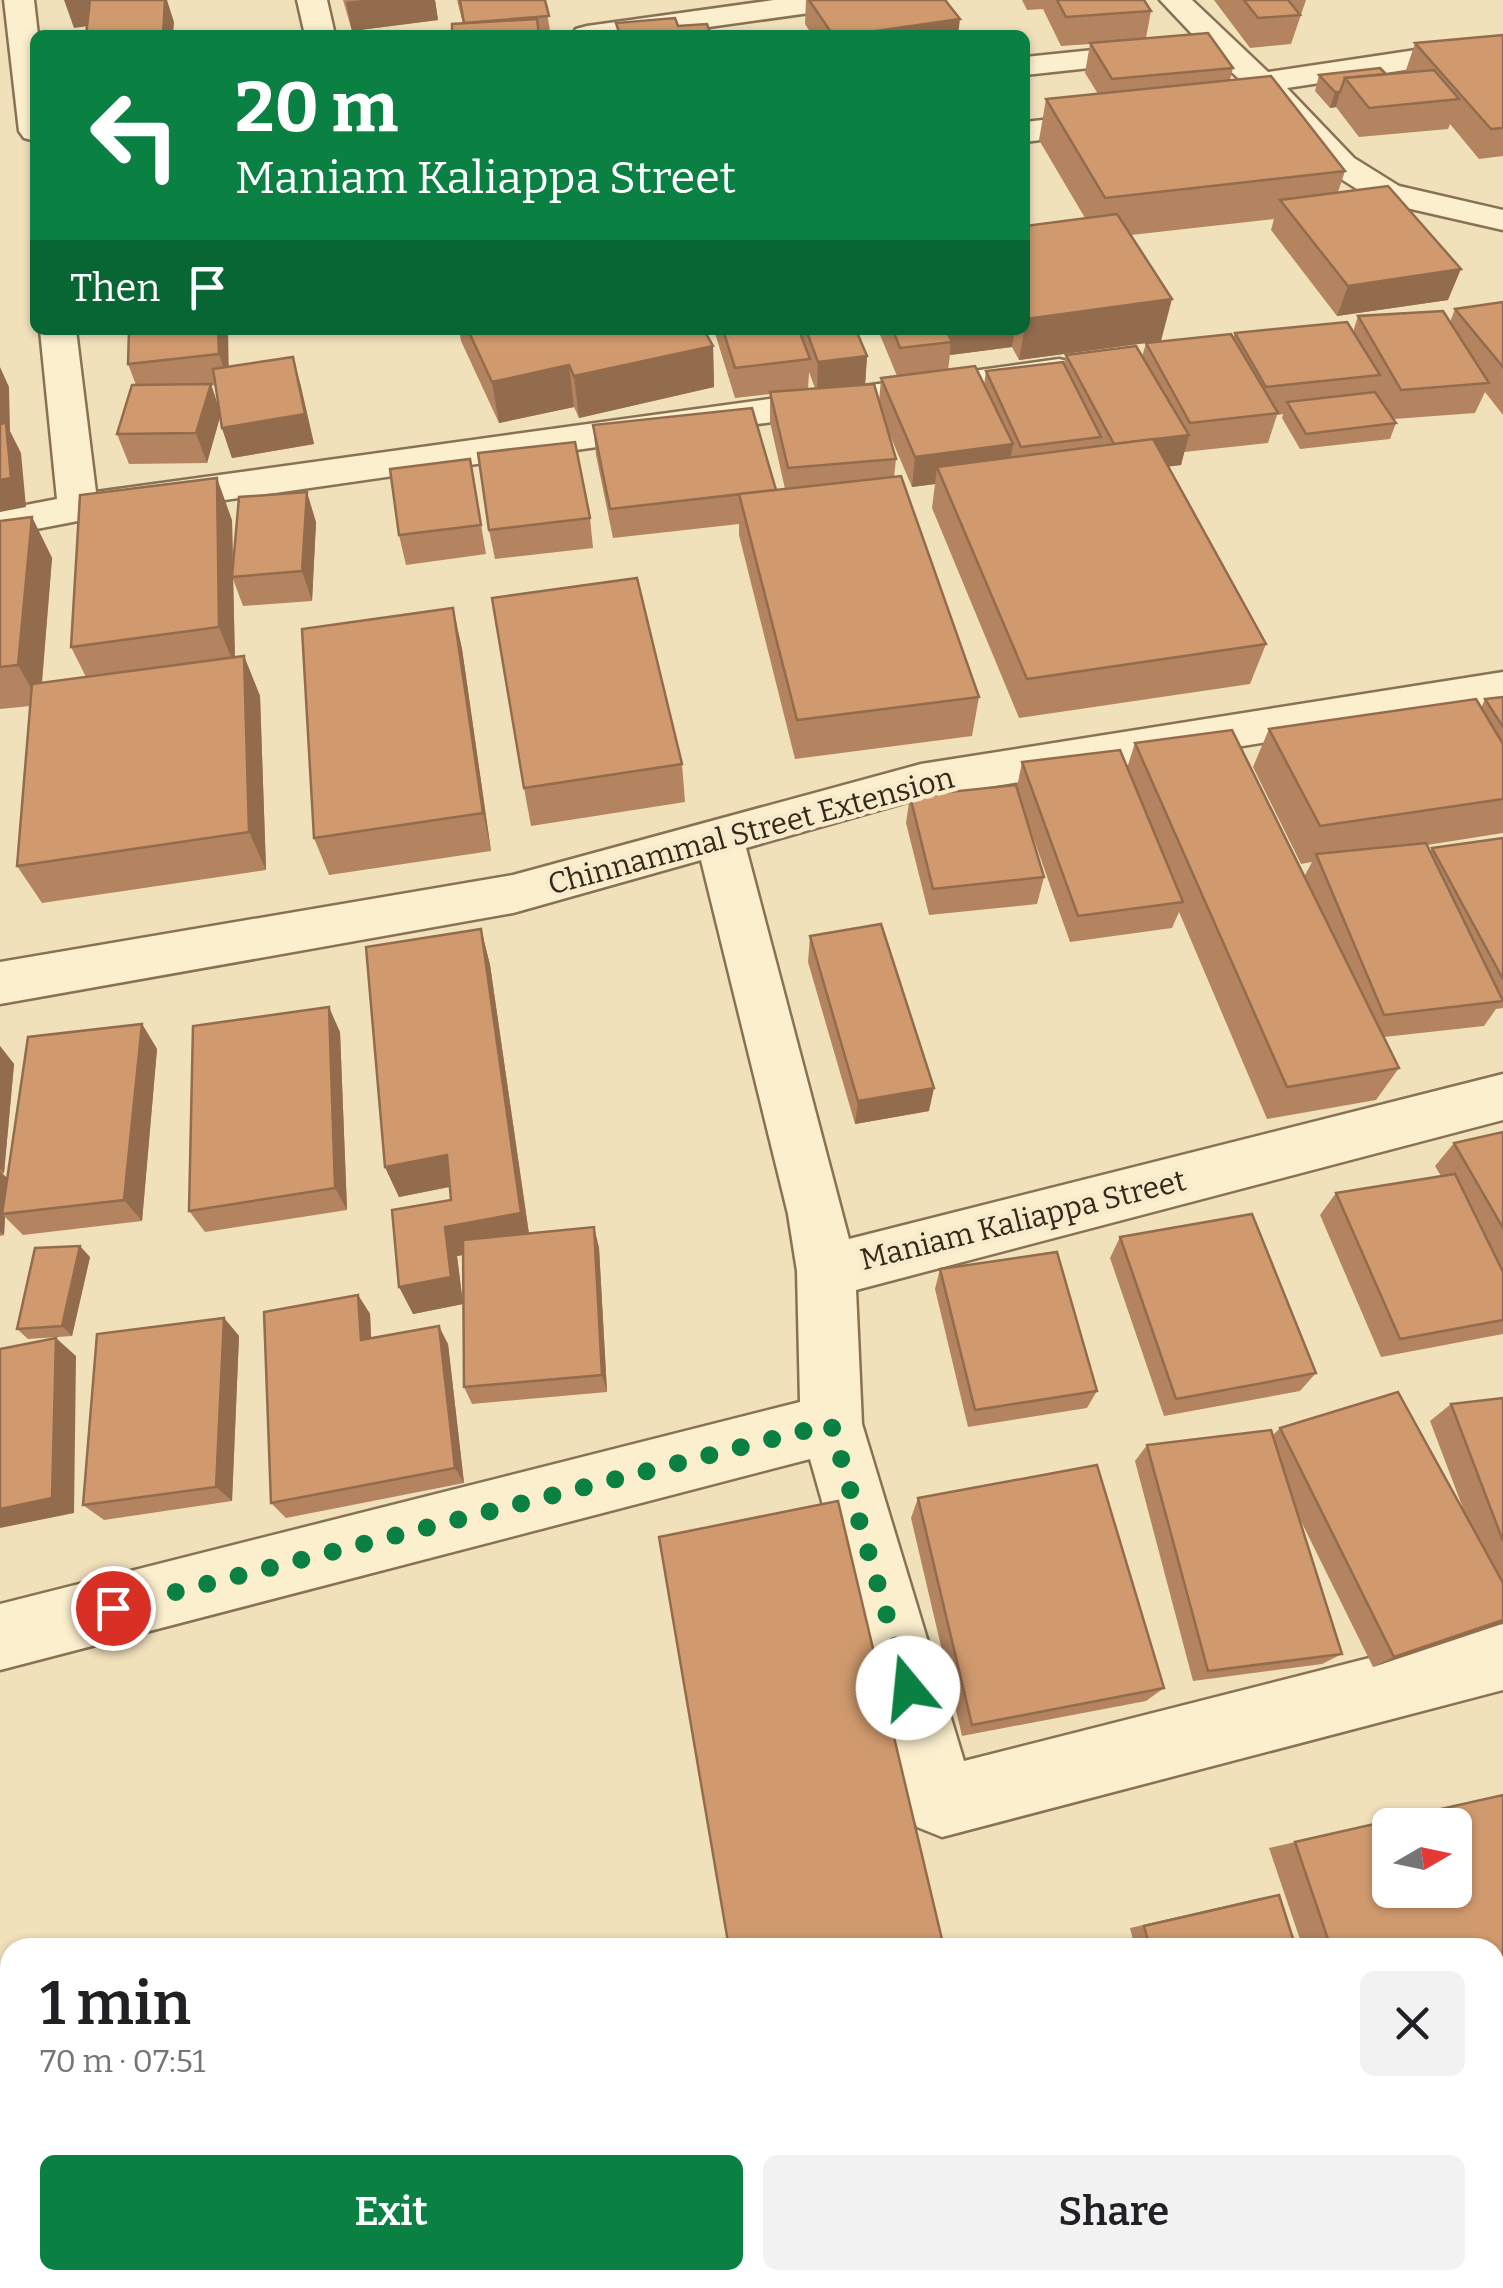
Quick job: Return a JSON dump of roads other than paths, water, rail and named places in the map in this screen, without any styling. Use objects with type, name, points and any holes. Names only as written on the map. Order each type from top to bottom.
[{"type":"street","points":[[19,0],[30,85]]},
{"type":"street","points":[[312,0],[319,30]]},
{"type":"street","points":[[623,30],[838,0]]},
{"type":"street","points":[[1175,0],[1265,97],[1342,165],[1388,194],[1503,220]]},
{"type":"street","points":[[1030,65],[1220,46]]},
{"type":"street","points":[[1265,97],[1503,46]]},
{"type":"street","points":[[1030,131],[1136,120]]},
{"type":"street","points":[[59,335],[78,508]]},
{"type":"street","points":[[0,523],[78,508],[1088,366]]},
{"type":"street","name":"Chinnammal Street Extension","points":[[0,983],[513,894],[921,781],[1503,688]]},
{"type":"street","points":[[718,837],[816,1214],[826,1270]]},
{"type":"street","name":"Maniam Kaliappa Street","points":[[1503,1096],[826,1270],[831,1424],[942,1802],[1503,1657]]},
{"type":"street","points":[[0,1638],[831,1424]]}]
